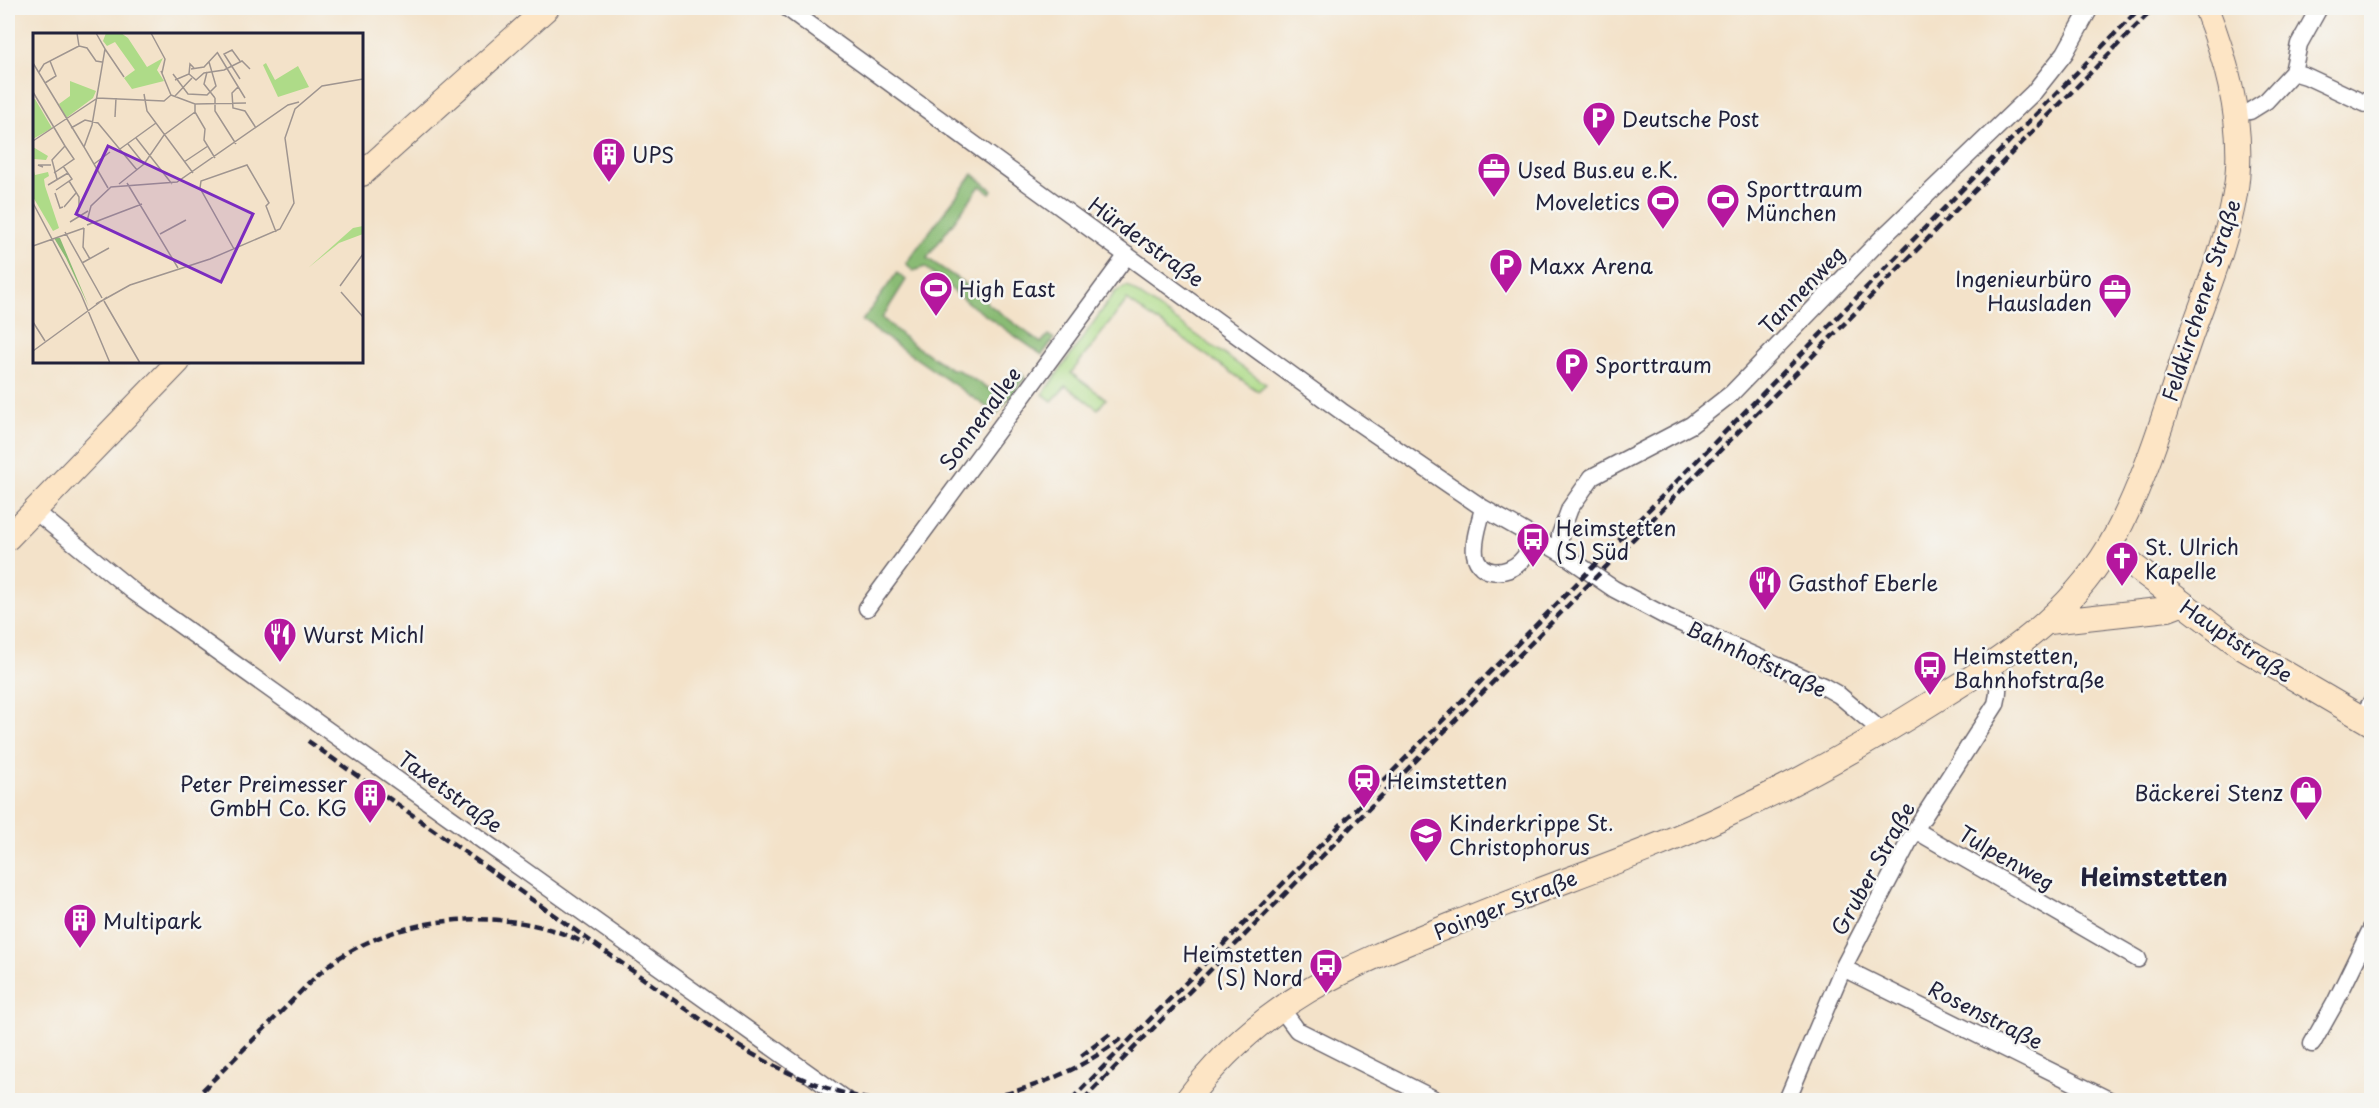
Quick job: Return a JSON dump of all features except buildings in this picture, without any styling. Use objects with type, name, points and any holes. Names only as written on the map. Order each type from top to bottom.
[{"type":"street","points":[[363,173],[547,8]]},
{"type":"street","name":"Hürderstraße","points":[[788,8],[1341,411],[1483,508],[1560,552]]},
{"type":"street","name":"Tannenweg","points":[[1560,552],[1560,535],[1570,508],[1592,477],[1691,425],[1732,393],[1882,238],[2034,92],[2065,53],[2090,8]]},
{"type":"street","name":"Feldkirchener Straße","points":[[2049,622],[2109,547],[2157,436],[2228,226],[2238,163],[2235,114],[2223,50],[2206,8]]},
{"type":"street","points":[[2235,114],[2250,111],[2266,101],[2293,72],[2300,44],[2319,8]]},
{"type":"street","points":[[2293,72],[2366,104],[2372,104]]},
{"type":"street","name":"Sonnenallee","points":[[867,608],[1127,255]]},
{"type":"street","points":[[8,538],[177,363]]},
{"type":"street","points":[[1483,508],[1475,553],[1478,561],[1487,570],[1501,572],[1513,567],[1537,538]]},
{"type":"street","name":"Taxetstraße","points":[[35,511],[134,592],[846,1101]]},
{"type":"street","name":"Hauptstraße","points":[[2109,547],[2181,604],[2250,652],[2368,714]]},
{"type":"street","name":"Bahnhofstraße","points":[[1560,552],[1614,589],[1667,617],[1839,695],[1884,733]]},
{"type":"street","points":[[1884,733],[1990,665],[2049,622],[2168,609],[2181,604]]},
{"type":"street","name":"Gruber Straße","points":[[1787,1101],[1843,968],[1916,830],[1996,704],[2000,688],[1998,676],[1990,665]]},
{"type":"street","name":"Poinger Straße","points":[[1188,1101],[1227,1053],[1280,1007],[1321,982],[1368,958],[1722,818],[1790,785],[1884,733]]},
{"type":"street","name":"Tulpenweg","points":[[1916,830],[2138,959]]},
{"type":"street","points":[[2312,1044],[2336,1003],[2372,927]]},
{"type":"street","name":"Rosenstraße","points":[[1843,968],[2109,1101]]},
{"type":"street","points":[[1280,1007],[1297,1030],[1437,1101]]},
{"type":"green space","points":[[973,174],[992,190],[990,193],[980,186],[927,258],[986,298],[987,303],[1041,343],[1048,335],[1054,339],[1042,355],[968,303],[925,267],[913,271],[906,263]]},
{"type":"green space","points":[[897,273],[906,280],[882,318],[912,344],[951,369],[956,369],[998,394],[1016,368],[1025,378],[997,414],[862,321]]},
{"type":"green space","points":[[1127,286],[1266,384],[1258,391],[1127,300],[1071,373],[1106,399],[1098,409],[1066,386],[1052,401],[1043,394],[1115,292]]},
{"type":"railway","points":[[1071,1100],[2140,8]]},
{"type":"railway","points":[[1083,1100],[2154,8]]},
{"type":"railway","points":[[308,741],[740,1047],[804,1080],[873,1100]]},
{"type":"railway","points":[[193,1100],[321,972],[336,960],[363,945],[425,924],[458,920],[524,923],[555,931],[584,943]]},
{"type":"railway","points":[[1081,1056],[1113,1032]]},
{"type":"railway","points":[[978,1100],[1017,1091],[1054,1078],[1090,1060],[1123,1037]]},
{"type":"place","name":"Deutsche Post","points":[[1599,147]]},
{"type":"place","name":"UPS","points":[[609,183]]},
{"type":"place","name":"Used Bus.eu e.K.","points":[[1494,198]]},
{"type":"place","name":"Sporttraum München","points":[[1723,229]]},
{"type":"place","name":"Moveletics","points":[[1663,230]]},
{"type":"place","name":"Maxx Arena","points":[[1506,294]]},
{"type":"place","name":"High East","points":[[936,317]]},
{"type":"place","name":"Ingenieurbüro Hausladen","points":[[2115,319]]},
{"type":"place","name":"Sporttraum","points":[[1572,393]]},
{"type":"place","name":"Heimstetten (S) Süd","points":[[1533,568]]},
{"type":"place","name":"St. Ulrich Kapelle","points":[[2122,587]]},
{"type":"place","name":"Gasthof Eberle","points":[[1765,611]]},
{"type":"place","name":"Wurst Michl","points":[[280,663]]},
{"type":"place","name":"Heimstetten, Bahnhofstraße","points":[[1930,696]]},
{"type":"place","name":"Heimstetten","points":[[1364,809]]},
{"type":"place","name":"Bäckerei Stenz","points":[[2306,821]]},
{"type":"place","name":"Peter Preimesser GmbH Co. KG","points":[[370,824]]},
{"type":"place","name":"Kinderkrippe St. Christophorus","points":[[1426,863]]},
{"type":"place","name":"Multipark","points":[[80,949]]},
{"type":"place","name":"Heimstetten (S) Nord","points":[[1326,994]]},
{"type":"district","name":"Heimstetten","points":[[2154,876]]}]
